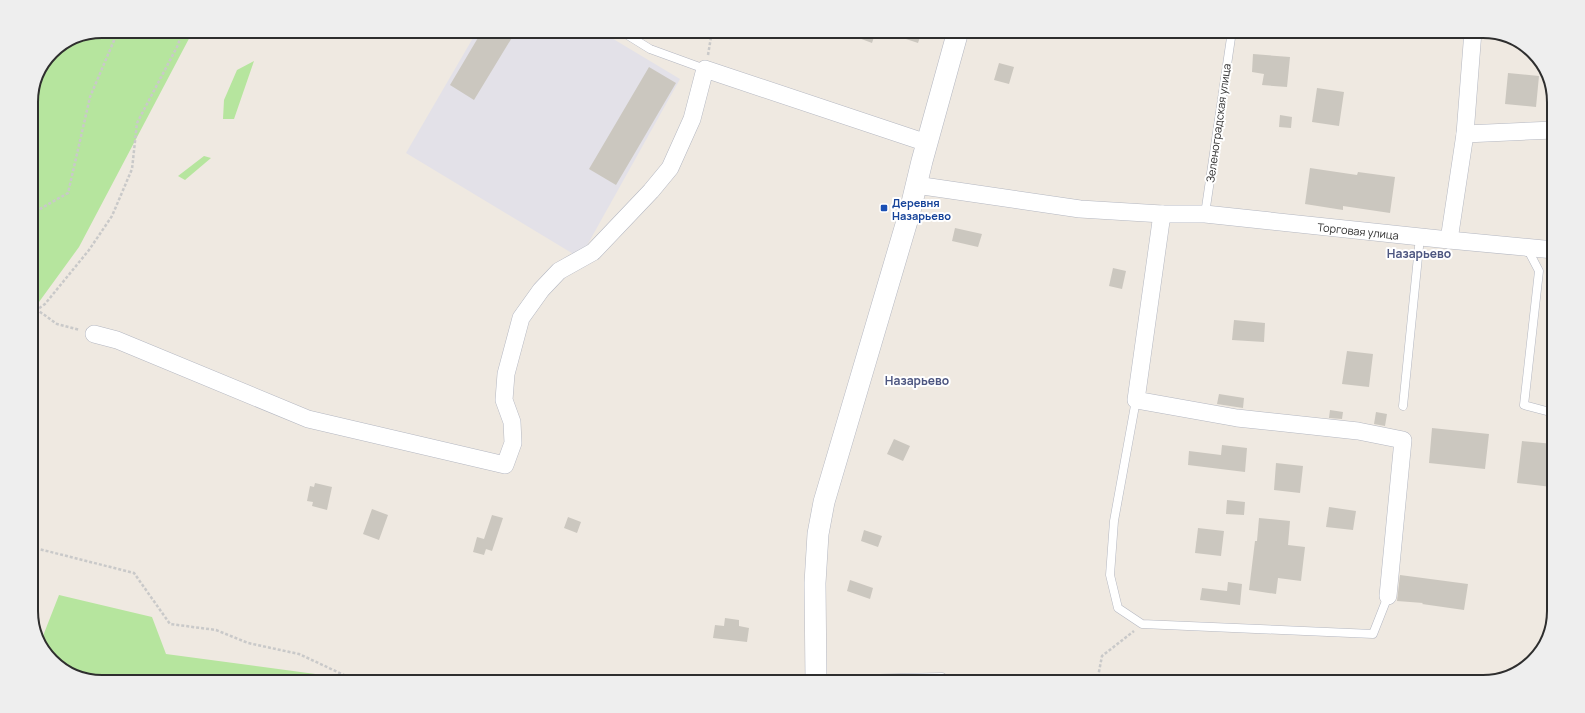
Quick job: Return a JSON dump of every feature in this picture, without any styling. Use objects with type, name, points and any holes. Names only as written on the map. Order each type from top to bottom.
[{"type":"street","points":[[816,675],[815,583],[818,534],[824,502],[900,246],[956,38]]},
{"type":"street","points":[[1449,240],[1465,134],[1472,38]]},
{"type":"street","points":[[94,334],[117,340],[308,419],[505,465],[513,444],[512,422],[504,400],[506,374],[521,318],[541,290],[559,271],[593,252],[651,191],[670,168],[692,119],[705,69],[927,143]]},
{"type":"street","points":[[1465,134],[1547,130]]},
{"type":"street","name":"Торговая улица","points":[[916,184],[1080,209],[1162,214],[1205,214],[1547,249]]},
{"type":"street","points":[[1162,214],[1136,400],[1237,418],[1358,431],[1403,440],[1388,596]]},
{"type":"lane","points":[[632,38],[650,49],[705,69]]},
{"type":"lane","name":"Зеленоградская улица","points":[[1205,214],[1231,38]]},
{"type":"lane","points":[[1403,406],[1420,237]]},
{"type":"lane","points":[[1526,247],[1538,271],[1524,405],[1547,411]]},
{"type":"lane","points":[[1136,400],[1114,520],[1110,575],[1118,608],[1142,624],[1373,634],[1388,596]]},
{"type":"path","points":[[38,210],[68,193],[90,97],[115,38]]},
{"type":"path","points":[[38,308],[44,304],[89,250],[112,216],[132,169],[137,122],[178,45],[180,38]]},
{"type":"path","points":[[705,69],[711,38]]},
{"type":"path","points":[[38,310],[57,324],[94,334]]},
{"type":"path","points":[[38,549],[134,573],[170,624],[216,630],[248,643],[299,654],[344,675]]},
{"type":"path","points":[[1098,675],[1102,656],[1142,624]]},
{"type":"shaded area","points":[[473,38],[612,38],[680,79],[580,258],[406,153]]},
{"type":"green space","points":[[189,38],[79,247],[38,303],[38,98],[43,77],[49,66],[66,49],[89,39]]},
{"type":"green space","points":[[254,61],[234,119],[223,119],[224,100],[237,70]]},
{"type":"green space","points":[[204,156],[211,158],[185,180],[178,176]]},
{"type":"green space","points":[[59,595],[152,617],[166,654],[323,675],[89,674],[77,670],[63,662],[51,650],[43,636]]},
{"type":"building","points":[[478,38],[512,38],[474,100],[450,85]]},
{"type":"building","points":[[859,38],[874,38],[872,43]]},
{"type":"building","points":[[903,38],[920,38],[918,43]]},
{"type":"building","points":[[1253,54],[1290,57],[1287,87],[1262,85],[1264,74],[1252,72]]},
{"type":"building","points":[[999,63],[1014,67],[1009,84],[994,80]]},
{"type":"building","points":[[649,67],[676,83],[616,185],[589,169]]},
{"type":"building","points":[[1508,73],[1539,76],[1536,107],[1505,104]]},
{"type":"building","points":[[1317,88],[1344,92],[1339,126],[1312,122]]},
{"type":"building","points":[[1280,115],[1292,117],[1291,128],[1279,127]]},
{"type":"building","points":[[1310,168],[1357,175],[1358,172],[1395,177],[1390,213],[1343,206],[1343,210],[1305,204]]},
{"type":"building","points":[[955,228],[982,234],[978,247],[952,241]]},
{"type":"building","points":[[1113,268],[1126,271],[1122,289],[1109,286]]},
{"type":"building","points":[[1234,320],[1265,323],[1264,342],[1232,340]]},
{"type":"building","points":[[1347,351],[1373,354],[1369,387],[1342,384]]},
{"type":"building","points":[[1219,394],[1244,398],[1243,408],[1217,404]]},
{"type":"building","points":[[1330,410],[1343,412],[1342,419],[1329,418]]},
{"type":"building","points":[[1376,412],[1387,414],[1385,426],[1374,424]]},
{"type":"building","points":[[1432,428],[1489,434],[1485,469],[1429,463]]},
{"type":"building","points":[[894,439],[910,446],[903,461],[887,454]]},
{"type":"building","points":[[1522,441],[1547,443],[1547,486],[1517,483]]},
{"type":"building","points":[[1222,445],[1247,448],[1245,472],[1188,465],[1189,451],[1221,455]]},
{"type":"building","points":[[1276,463],[1303,466],[1300,493],[1274,490]]},
{"type":"building","points":[[315,483],[332,487],[327,510],[312,506],[313,502],[307,501],[310,486],[314,487]]},
{"type":"building","points":[[1227,500],[1245,502],[1244,515],[1226,514]]},
{"type":"building","points":[[1329,507],[1356,511],[1353,530],[1326,527]]},
{"type":"building","points":[[372,509],[388,515],[379,540],[363,534]]},
{"type":"building","points":[[492,515],[503,518],[492,551],[486,549],[484,555],[473,552],[477,537],[484,539]]},
{"type":"building","points":[[568,517],[581,522],[577,533],[564,528]]},
{"type":"building","points":[[1259,518],[1290,521],[1288,545],[1305,547],[1301,581],[1278,578],[1276,594],[1249,590]]},
{"type":"building","points":[[1198,528],[1224,531],[1221,556],[1195,553]]},
{"type":"building","points":[[864,530],[882,536],[878,547],[861,541]]},
{"type":"building","points":[[1400,575],[1468,584],[1464,610],[1422,604],[1423,603],[1397,601]]},
{"type":"building","points":[[850,580],[873,588],[870,599],[847,591]]},
{"type":"building","points":[[1228,582],[1242,584],[1240,605],[1200,600],[1202,588],[1227,591]]},
{"type":"building","points":[[725,618],[739,620],[739,626],[749,628],[747,642],[713,638],[715,625],[724,626]]},
{"type":"place","name":"Деревня Назарьево","points":[[884,208]]},
{"type":"district","name":"Назарьево","points":[[1419,253]]},
{"type":"district","name":"Назарьево","points":[[917,380]]}]
